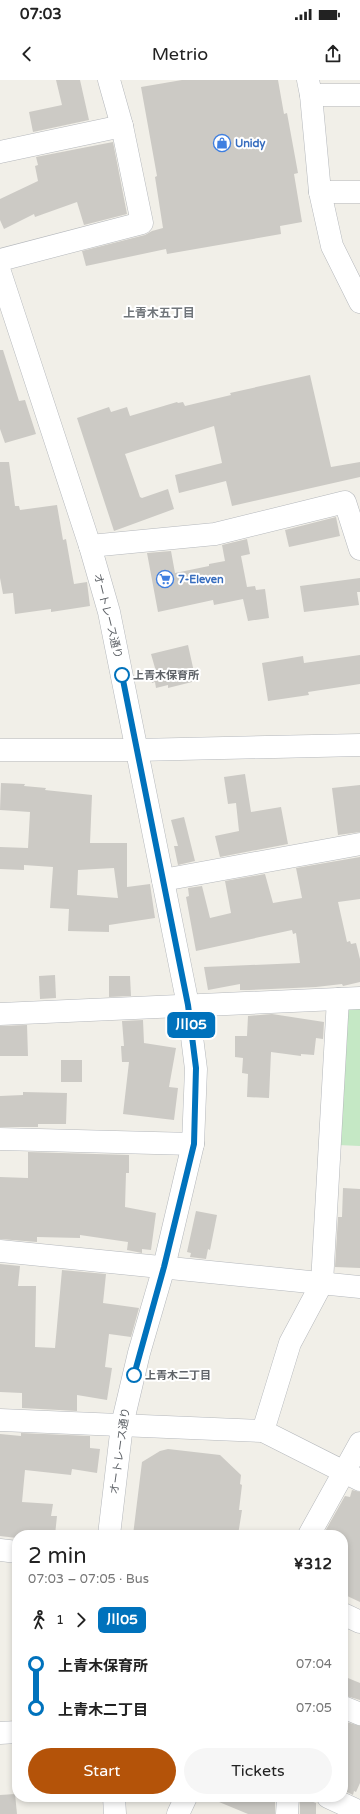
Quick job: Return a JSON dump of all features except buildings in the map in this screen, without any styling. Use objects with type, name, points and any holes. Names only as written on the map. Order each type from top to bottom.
[{"type":"street","points":[[0,260],[142,223],[122,126],[109,80]]},
{"type":"street","points":[[360,94],[310,88],[320,192],[332,246],[360,302]]},
{"type":"street","points":[[0,152],[122,126]]},
{"type":"street","points":[[320,192],[360,192]]},
{"type":"street","name":"オートレース通り","points":[[0,272],[9,324],[90,546],[109,612],[138,750],[188,1005],[196,1068],[194,1144],[164,1267],[139,1354],[122,1425],[110,1530]]},
{"type":"street","points":[[90,546],[215,534],[345,502],[360,549]]},
{"type":"street","points":[[0,750],[138,750],[360,745]]},
{"type":"street","points":[[163,880],[360,844]]},
{"type":"street","points":[[0,1014],[360,998]]},
{"type":"street","points":[[263,1431],[290,1343],[322,1283],[338,999]]},
{"type":"street","points":[[0,1139],[194,1144]]},
{"type":"street","points":[[0,1251],[360,1287]]},
{"type":"street","points":[[0,1420],[263,1431],[352,1476]]},
{"type":"street","points":[[313,1530],[352,1476],[360,1443]]},
{"type":"street","points":[[0,1550],[12,1551]]},
{"type":"street","points":[[348,1616],[360,1622]]},
{"type":"street","points":[[348,1709],[360,1714]]},
{"type":"street","points":[[0,1733],[12,1732]]},
{"type":"street","points":[[114,1802],[115,1814]]},
{"type":"street","points":[[178,1814],[184,1802]]},
{"type":"street","points":[[287,1814],[288,1802]]},
{"type":"street","points":[[339,1802],[360,1812]]},
{"type":"green space","points":[[352,1006],[360,1006],[360,1146],[338,1145],[345,1012]]},
{"type":"bus line","name":"川05","points":[[122,675],[188,1005],[196,1068],[194,1144],[164,1267],[134,1375]]},
{"type":"place","name":"Unidy","points":[[222,143]]},
{"type":"place","name":"7-Eleven","points":[[165,579]]},
{"type":"place","name":"上青木保育所","points":[[122,675]]},
{"type":"place","name":"上青木二丁目","points":[[134,1375]]},
{"type":"district","name":"上青木五丁目","points":[[159,313]]}]
